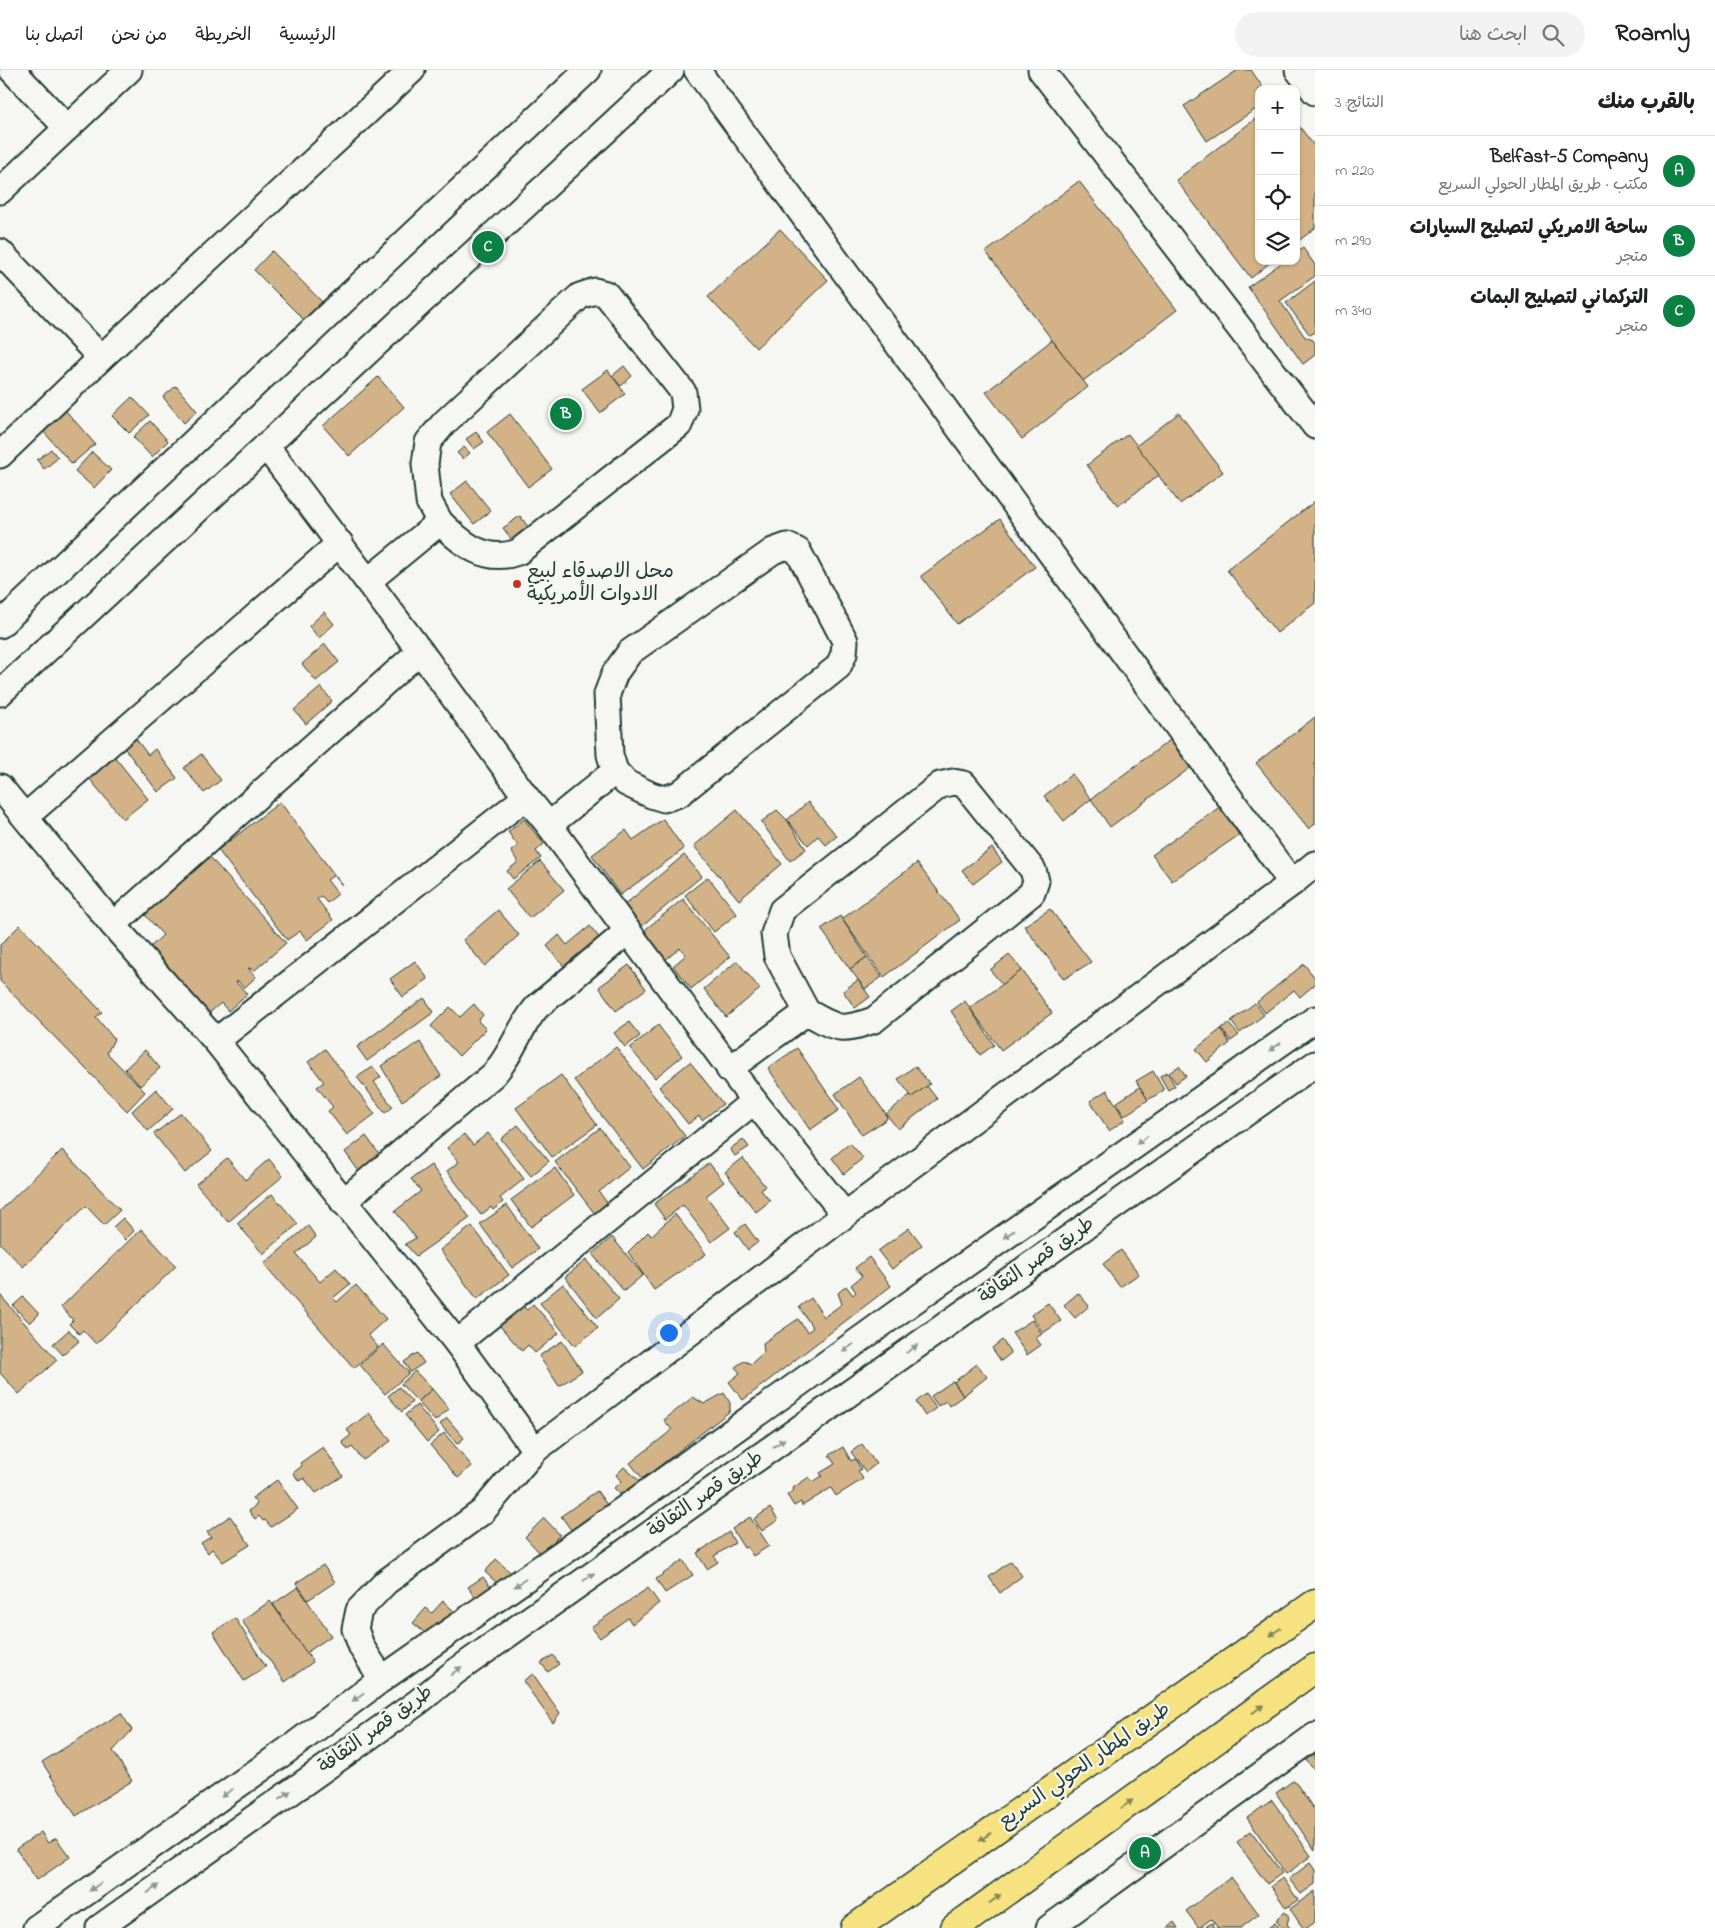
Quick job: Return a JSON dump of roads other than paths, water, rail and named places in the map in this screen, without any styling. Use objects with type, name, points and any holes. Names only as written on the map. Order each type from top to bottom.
[{"type":"highway","name":"طريق المطار الحولي السريع","points":[[855,1928],[1315,1604]]},
{"type":"highway","points":[[955,1928],[1315,1668]]},
{"type":"street","points":[[12,70],[67,128]]},
{"type":"street","points":[[0,191],[129,70]]},
{"type":"street","points":[[0,455],[412,70]]},
{"type":"street","points":[[0,625],[588,70]]},
{"type":"street","points":[[0,693],[671,70]]},
{"type":"street","points":[[697,70],[1292,883]]},
{"type":"street","points":[[1040,70],[1315,426]]},
{"type":"street","points":[[1298,70],[1315,92]]},
{"type":"street","points":[[0,252],[102,358]]},
{"type":"street","points":[[595,291],[606,294],[683,392],[686,408],[679,424],[518,552],[506,557],[488,555],[458,541],[440,522],[429,502],[425,464],[428,442],[444,423],[580,296],[595,291]]},
{"type":"street","points":[[266,446],[340,543],[729,1069],[845,1214]]},
{"type":"street","points":[[368,581],[440,522]]},
{"type":"street","points":[[25,817],[340,543]]},
{"type":"street","points":[[787,546],[798,551],[845,641],[844,654],[838,667],[679,794],[664,799],[651,795],[626,783],[615,771],[610,755],[607,694],[615,673],[630,652],[773,551],[787,546]]},
{"type":"street","points":[[113,925],[420,651]]},
{"type":"street","points":[[549,825],[615,771]]},
{"type":"street","points":[[953,782],[964,784],[1033,870],[1036,881],[1032,893],[874,1020],[851,1028],[832,1026],[807,1012],[777,956],[774,934],[782,910],[940,785],[953,782]]},
{"type":"street","points":[[0,787],[113,925],[216,1042],[457,1343],[536,1450]]},
{"type":"street","points":[[216,1042],[526,797]]},
{"type":"street","points":[[382,1679],[362,1648],[355,1629],[359,1610],[386,1582],[482,1512],[536,1450],[845,1214],[1292,883],[1315,864]]},
{"type":"street","points":[[343,1202],[494,1075],[506,1060],[526,1021],[537,1007],[628,931]]},
{"type":"street","points":[[729,1069],[807,1012]]},
{"type":"street","name":"طريق قصر الثقافة","points":[[36,1928],[915,1300],[1315,1019]]},
{"type":"street","name":"طريق قصر الثقافة","points":[[99,1928],[418,1702],[455,1672],[1315,1064]]},
{"type":"street","points":[[457,1343],[754,1101]]},
{"type":"street","points":[[1049,1928],[1315,1736]]},
{"type":"place","name":"التركماني لتصليح البمات","points":[[488,247]]},
{"type":"place","name":"ساحة الامريكي لتصليح السيارات","points":[[566,414]]},
{"type":"place","name":"محل الاصدقاء لبيع الادوات الأمريكية","points":[[517,584]]},
{"type":"place","name":"Belfast-5 Company","points":[[1145,1853]]}]
